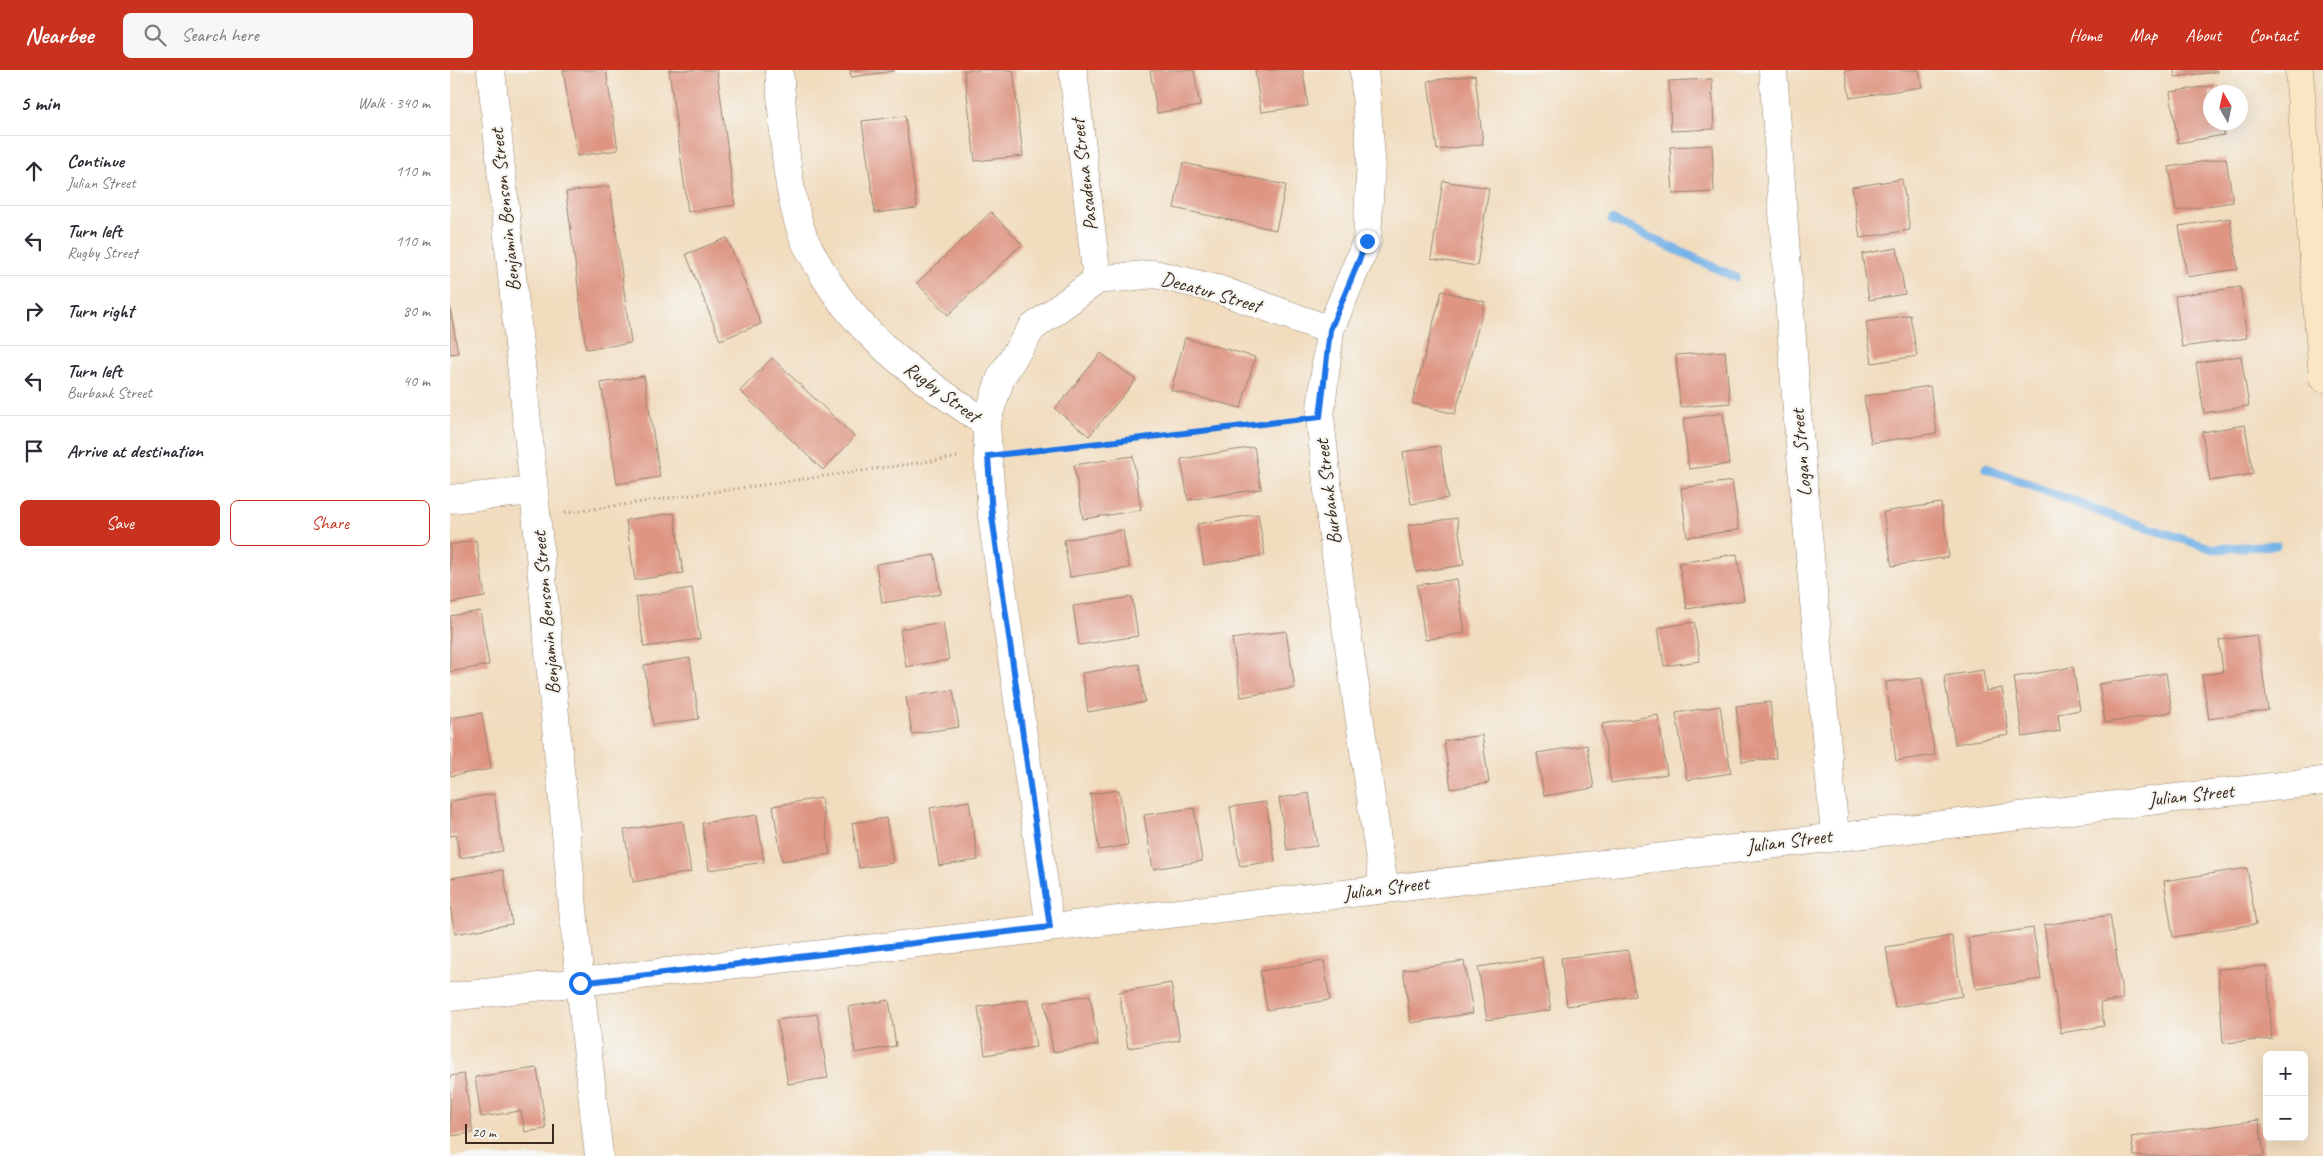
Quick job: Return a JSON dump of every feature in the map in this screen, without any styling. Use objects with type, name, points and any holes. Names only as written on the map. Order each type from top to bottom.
[{"type":"main road","points":[[2299,70],[2323,378]]},
{"type":"street","name":"Benjamin Benson Street","points":[[491,70],[534,492],[580,983],[599,1156]]},
{"type":"street","name":"Rugby Street","points":[[779,70],[790,189],[803,236],[830,288],[873,339],[929,384],[986,424],[992,516],[1050,927]]},
{"type":"street","name":"Pasadena Street","points":[[1073,70],[1097,280]]},
{"type":"street","name":"Burbank Street","points":[[1364,70],[1371,158],[1367,241],[1330,330],[1320,417],[1332,528],[1384,888]]},
{"type":"street","name":"Logan Street","points":[[1773,70],[1797,411],[1835,836]]},
{"type":"street","name":"Decatur Street","points":[[1097,280],[1155,274],[1217,289],[1330,330]]},
{"type":"street","points":[[986,424],[1001,377],[1032,328],[1097,280]]},
{"type":"street","points":[[450,499],[534,492]]},
{"type":"street","name":"Julian Street","points":[[450,997],[2323,781]]},
{"type":"path","points":[[567,513],[962,457],[988,456],[1320,417]]},
{"type":"building","points":[[563,70],[606,70],[618,150],[577,156]]},
{"type":"building","points":[[669,70],[717,70],[735,205],[688,212]]},
{"type":"building","points":[[850,70],[894,70],[894,71],[851,77]]},
{"type":"building","points":[[964,70],[1013,70],[1023,156],[975,161]]},
{"type":"building","points":[[1150,70],[1194,70],[1200,106],[1157,113]]},
{"type":"building","points":[[1255,70],[1303,70],[1308,106],[1261,112]]},
{"type":"building","points":[[1845,70],[1919,70],[1922,87],[1850,98]]},
{"type":"building","points":[[2174,70],[2217,70],[2217,72],[2175,77]]},
{"type":"building","points":[[1475,75],[1483,144],[1437,150],[1428,81]]},
{"type":"building","points":[[1712,79],[1714,129],[1671,131],[1669,81]]},
{"type":"building","points":[[2203,87],[2203,130],[2223,130],[2224,135],[2178,143],[2170,92]]},
{"type":"building","points":[[905,116],[917,208],[875,213],[862,121]]},
{"type":"building","points":[[1712,145],[1714,192],[1673,194],[1670,147]]},
{"type":"building","points":[[2226,158],[2233,202],[2176,211],[2169,167]]},
{"type":"building","points":[[1183,163],[1286,185],[1276,230],[1174,208]]},
{"type":"building","points":[[1902,179],[1910,230],[1860,238],[1852,187]]},
{"type":"building","points":[[1443,181],[1489,188],[1477,266],[1431,259]]},
{"type":"building","points":[[610,186],[631,343],[586,349],[566,192]]},
{"type":"building","points":[[991,212],[1022,244],[948,315],[917,283]]},
{"type":"building","points":[[2230,218],[2238,269],[2187,277],[2179,226]]},
{"type":"building","points":[[727,238],[761,324],[720,340],[686,254]]},
{"type":"building","points":[[1897,248],[1905,294],[1869,300],[1862,254]]},
{"type":"building","points":[[2240,287],[2247,338],[2182,347],[2175,296]]},
{"type":"building","points":[[1442,291],[1485,302],[1455,414],[1412,403]]},
{"type":"building","points":[[450,307],[458,353],[450,354]]},
{"type":"building","points":[[1910,315],[1917,356],[1872,363],[1866,322]]},
{"type":"building","points":[[1185,338],[1255,357],[1241,408],[1171,390]]},
{"type":"building","points":[[1725,351],[1730,403],[1680,407],[1676,355]]},
{"type":"building","points":[[1101,353],[1136,380],[1089,436],[1055,409]]},
{"type":"building","points":[[2241,356],[2249,406],[2204,413],[2196,363]]},
{"type":"building","points":[[772,358],[855,437],[823,470],[740,391]]},
{"type":"building","points":[[644,376],[660,477],[617,484],[601,383]]},
{"type":"building","points":[[1930,386],[1937,433],[1871,443],[1864,396]]},
{"type":"building","points":[[1723,413],[1729,464],[1689,469],[1683,419]]},
{"type":"building","points":[[2245,425],[2253,474],[2210,481],[2202,432]]},
{"type":"building","points":[[1440,446],[1448,498],[1411,504],[1403,452]]},
{"type":"building","points":[[1254,447],[1261,489],[1188,500],[1181,459]]},
{"type":"building","points":[[1133,456],[1141,510],[1083,519],[1074,465]]},
{"type":"building","points":[[1732,481],[1739,530],[1687,537],[1681,488]]},
{"type":"building","points":[[1941,503],[1949,557],[1892,566],[1883,512]]},
{"type":"building","points":[[674,513],[683,573],[635,580],[626,520]]},
{"type":"building","points":[[1258,514],[1265,555],[1204,565],[1197,524]]},
{"type":"building","points":[[1457,518],[1464,565],[1416,572],[1408,525]]},
{"type":"building","points":[[1123,530],[1129,568],[1070,577],[1064,540]]},
{"type":"building","points":[[476,540],[485,597],[450,603],[450,545]]},
{"type":"building","points":[[1737,554],[1744,600],[1687,609],[1679,563]]},
{"type":"building","points":[[935,555],[941,594],[882,603],[876,564]]},
{"type":"building","points":[[1457,579],[1465,633],[1425,640],[1417,585]]},
{"type":"building","points":[[692,588],[700,639],[644,647],[636,597]]},
{"type":"building","points":[[1132,597],[1138,636],[1079,645],[1073,606]]},
{"type":"building","points":[[480,611],[489,665],[450,672],[450,616]]},
{"type":"building","points":[[943,622],[949,660],[906,667],[900,629]]},
{"type":"building","points":[[1694,622],[1700,661],[1664,666],[1658,628]]},
{"type":"building","points":[[1286,631],[1295,688],[1241,697],[1232,639]]},
{"type":"building","points":[[2257,635],[2268,710],[2209,719],[2202,675],[2223,672],[2219,640]]},
{"type":"building","points":[[690,658],[699,719],[653,725],[644,665]]},
{"type":"building","points":[[1139,664],[1145,702],[1088,712],[1082,673]]},
{"type":"building","points":[[2073,667],[2080,710],[2058,714],[2060,731],[2023,737],[2014,677]]},
{"type":"building","points":[[1983,670],[1986,691],[2002,688],[2009,735],[1955,744],[1944,676]]},
{"type":"building","points":[[2166,673],[2172,712],[2105,723],[2099,684]]},
{"type":"building","points":[[1922,678],[1935,755],[1896,761],[1886,682]]},
{"type":"building","points":[[953,690],[959,727],[912,734],[906,697]]},
{"type":"building","points":[[1770,702],[1776,758],[1742,762],[1736,706]]},
{"type":"building","points":[[1720,706],[1731,773],[1687,780],[1676,713]]},
{"type":"building","points":[[482,713],[491,769],[450,776],[450,718]]},
{"type":"building","points":[[1658,715],[1667,774],[1611,783],[1602,724]]},
{"type":"building","points":[[1482,735],[1489,783],[1451,789],[1444,741]]},
{"type":"building","points":[[1587,745],[1594,788],[1544,796],[1537,753]]},
{"type":"building","points":[[1119,790],[1128,845],[1099,850],[1090,794]]},
{"type":"building","points":[[1309,793],[1317,846],[1287,850],[1279,798]]},
{"type":"building","points":[[494,794],[503,851],[460,858],[456,835],[450,836],[450,801]]},
{"type":"building","points":[[821,798],[830,854],[782,861],[773,806]]},
{"type":"building","points":[[969,801],[978,860],[939,866],[930,808]]},
{"type":"building","points":[[1266,802],[1275,861],[1240,866],[1230,807]]},
{"type":"building","points":[[1194,808],[1202,861],[1153,869],[1144,815]]},
{"type":"building","points":[[757,815],[764,862],[709,870],[702,823]]},
{"type":"building","points":[[886,818],[893,863],[859,868],[852,823]]},
{"type":"building","points":[[683,821],[691,872],[633,882],[624,830]]},
{"type":"building","points":[[2247,868],[2256,924],[2173,937],[2164,881]]},
{"type":"building","points":[[503,870],[512,924],[455,934],[450,905],[450,878]]},
{"type":"building","points":[[2110,915],[2123,999],[2100,1003],[2104,1026],[2061,1033],[2044,925]]},
{"type":"building","points":[[2033,928],[2041,979],[1976,989],[1968,938]]},
{"type":"building","points":[[1952,936],[1962,996],[1895,1007],[1886,947]]},
{"type":"building","points":[[1628,950],[1635,996],[1567,1006],[1561,958]]},
{"type":"building","points":[[1542,957],[1551,1010],[1487,1020],[1478,967]]},
{"type":"building","points":[[1324,961],[1330,1000],[1267,1010],[1260,971]]},
{"type":"building","points":[[1464,961],[1473,1013],[1411,1023],[1403,970]]},
{"type":"building","points":[[2267,966],[2272,1039],[2223,1043],[2218,969]]},
{"type":"building","points":[[1171,983],[1180,1040],[1128,1048],[1119,992]]},
{"type":"building","points":[[1090,995],[1098,1045],[1053,1052],[1045,1002]]},
{"type":"building","points":[[1028,999],[1036,1047],[985,1055],[978,1007]]},
{"type":"building","points":[[889,1000],[896,1046],[855,1053],[848,1007]]},
{"type":"building","points":[[817,1014],[828,1078],[788,1084],[777,1020]]},
{"type":"building","points":[[537,1068],[546,1129],[525,1132],[521,1111],[481,1117],[475,1077]]},
{"type":"building","points":[[464,1074],[473,1133],[450,1136],[450,1076]]},
{"type":"building","points":[[2259,1120],[2264,1156],[2134,1156],[2131,1137]]},
{"type":"waterway","points":[[1612,220],[1735,277]]},
{"type":"waterway","points":[[1986,468],[2103,513],[2213,549],[2276,545]]},
{"type":"route","points":[[580,983],[1050,927],[992,516],[988,456],[1320,417],[1330,330],[1367,241]]}]
